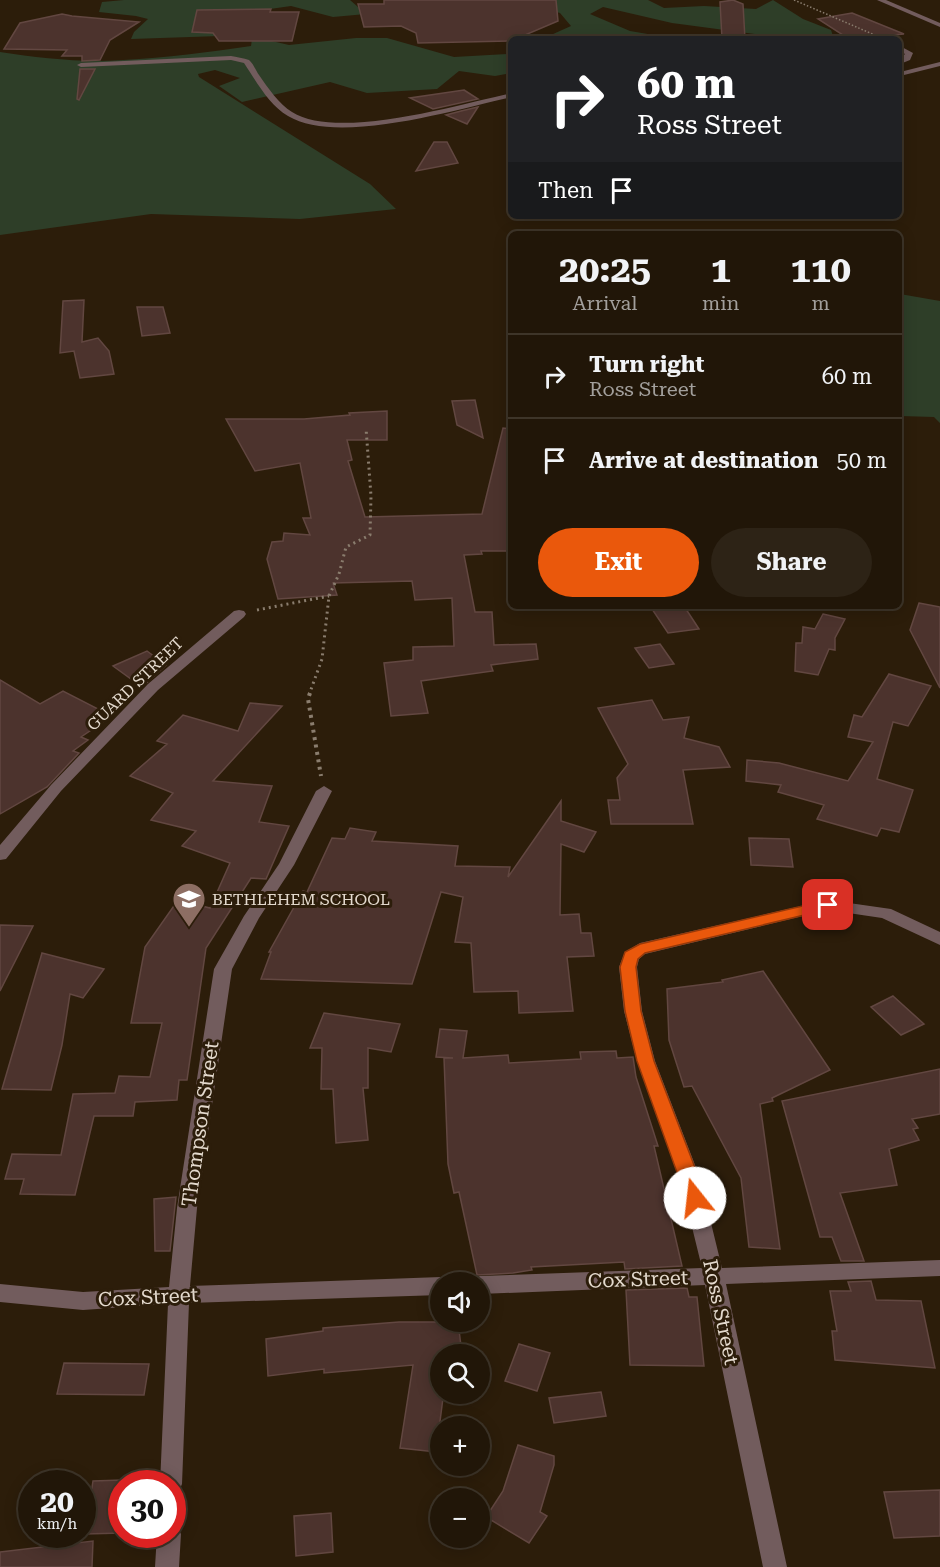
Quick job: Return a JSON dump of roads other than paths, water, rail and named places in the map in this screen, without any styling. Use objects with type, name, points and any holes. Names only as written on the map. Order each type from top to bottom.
[{"type":"street","points":[[880,0],[940,25]]},
{"type":"street","points":[[902,49],[909,53],[907,58],[902,61]]},
{"type":"street","points":[[81,65],[209,57],[231,58],[247,62],[264,88],[290,114],[310,124],[328,126],[407,116],[508,96]]},
{"type":"street","points":[[902,74],[940,64]]},
{"type":"street","name":"GUARD STREET","points":[[0,855],[56,788],[153,687],[239,614]]},
{"type":"street","name":"Thompson Street","points":[[172,1470],[178,1295],[187,1208],[223,969],[252,916],[286,865],[324,791]]},
{"type":"street","name":"Ross Street","points":[[775,1567],[714,1276],[690,1178],[646,1061],[633,1011],[628,967],[630,956],[640,949],[828,905],[885,913],[940,939]]},
{"type":"street","name":"Cox Street","points":[[490,1285],[940,1268]]},
{"type":"street","name":"Cox Street","points":[[0,1293],[82,1301],[178,1295],[430,1286]]},
{"type":"street","points":[[167,1567],[168,1548]]},
{"type":"place","name":"BETHLEHEM SCHOOL","points":[[189,928]]}]
